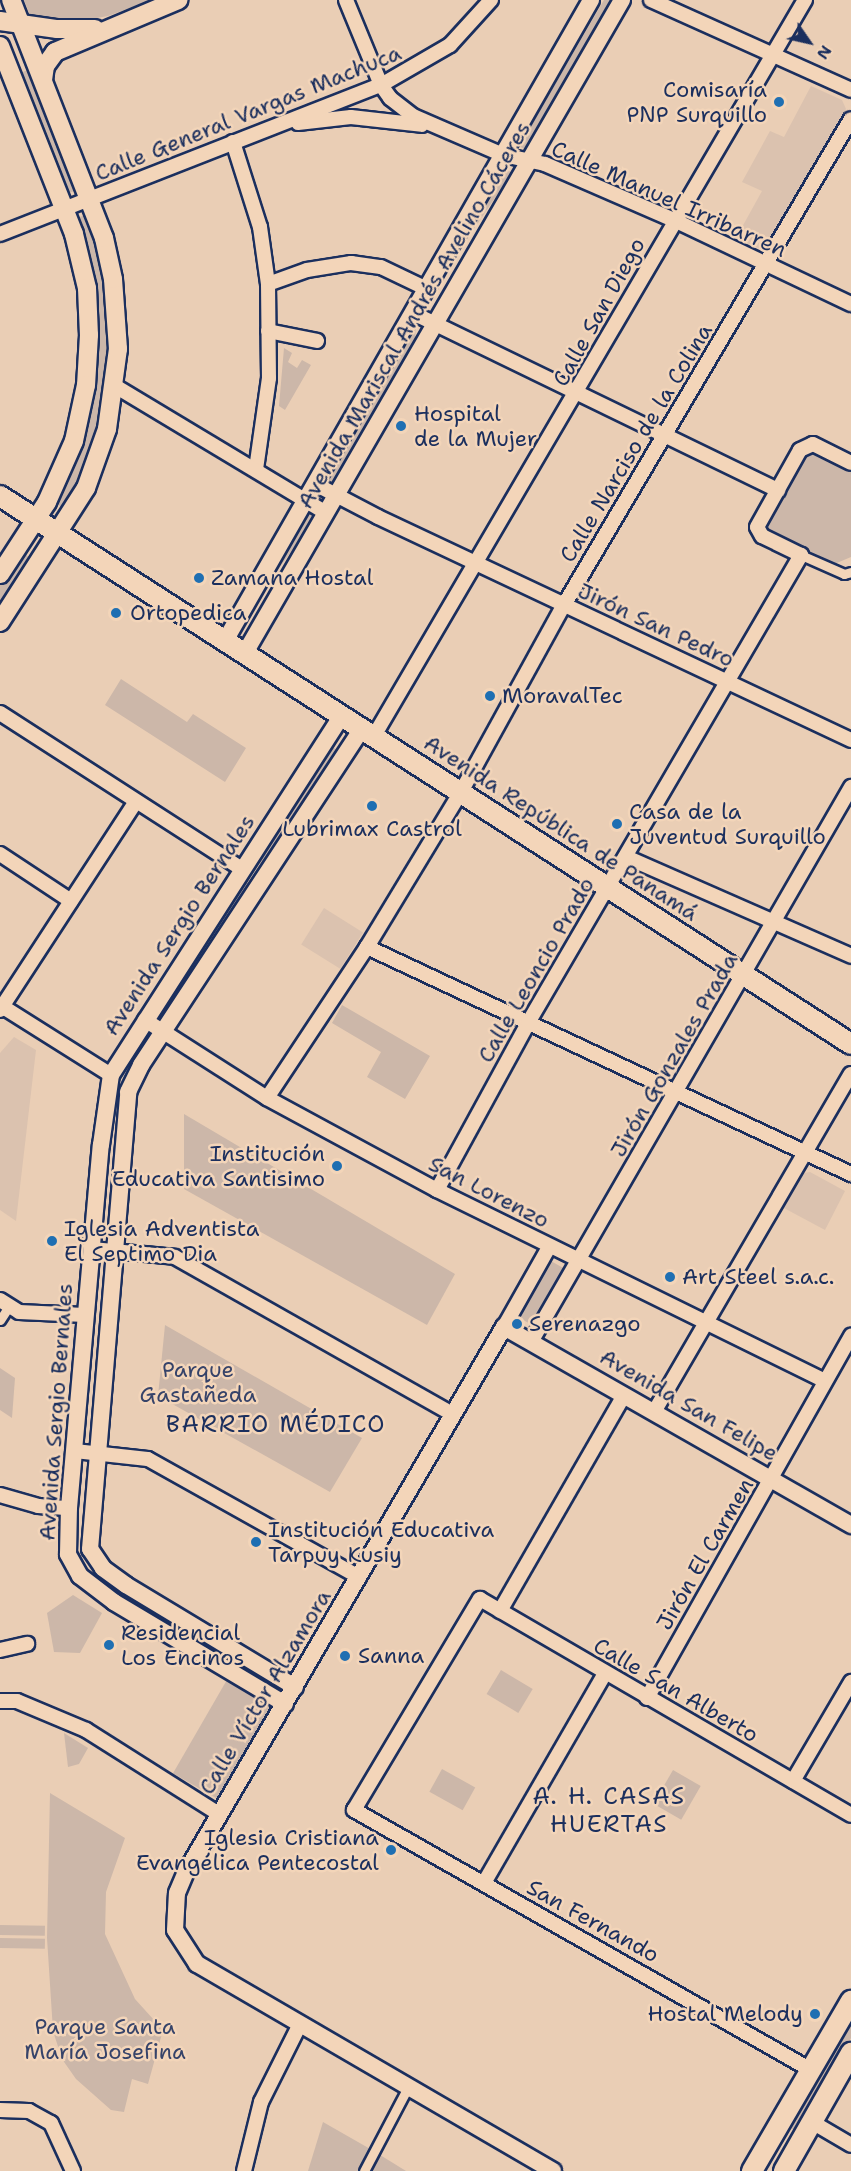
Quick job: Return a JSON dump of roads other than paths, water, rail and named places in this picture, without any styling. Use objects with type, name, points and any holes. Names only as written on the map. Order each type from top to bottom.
[{"type":"main road","points":[[0,622],[58,534],[96,462],[115,386],[117,316],[104,238],[91,199],[11,0]]},
{"type":"main road","points":[[41,76],[55,52],[178,0]]},
{"type":"main road","points":[[0,21],[78,31],[109,28]]},
{"type":"main road","points":[[0,46],[65,209],[87,288],[86,385],[74,441],[36,519],[0,574]]},
{"type":"main road","points":[[15,83],[23,67],[41,76]]},
{"type":"main road","name":"Avenida República de Panamá","points":[[0,496],[851,1044]]},
{"type":"main road","points":[[752,2171],[851,2001]]},
{"type":"main road","points":[[784,2171],[851,2053]]},
{"type":"main road","points":[[777,2129],[800,2143]]},
{"type":"street","name":"Calle Manuel Irribarren","points":[[346,0],[381,85],[404,110],[433,127],[503,155],[531,161],[674,220],[851,304]]},
{"type":"street","name":"Calle General Vargas Machuca","points":[[0,234],[381,85],[450,45],[491,0]]},
{"type":"street","name":"Avenida Mariscal Andrés Avelino Cáceres","points":[[225,640],[591,0]]},
{"type":"street","name":"Avenida Mariscal Andrés Avelino Cáceres","points":[[245,653],[622,0]]},
{"type":"street","points":[[651,0],[775,53],[851,90]]},
{"type":"street","name":"Calle San Diego","points":[[368,732],[476,564],[577,396],[674,220],[805,0]]},
{"type":"street","name":"Calle Manuel Irribarren","points":[[279,124],[351,117],[433,127]]},
{"type":"street","name":"Calle Narciso de la Colina","points":[[267,1098],[367,947],[460,792],[564,605],[851,118]]},
{"type":"street","points":[[233,142],[260,227],[268,284],[269,378],[259,450],[250,465]]},
{"type":"street","points":[[268,284],[307,270],[351,263],[381,267],[427,289]]},
{"type":"street","points":[[412,313],[577,396],[665,434],[778,490]]},
{"type":"street","points":[[268,331],[317,341]]},
{"type":"street","points":[[115,386],[326,512]]},
{"type":"street","points":[[851,463],[807,444],[778,490],[758,531],[801,555],[844,574],[851,572]]},
{"type":"street","name":"Jirón San Pedro","points":[[315,484],[476,564],[851,740]]},
{"type":"street","name":"Calle Leoncio Prado","points":[[437,1190],[528,1023],[801,555]]},
{"type":"street","points":[[0,713],[135,803],[242,869]]},
{"type":"street","name":"Avenida Sergio Bernales","points":[[78,1574],[68,1554],[69,1508],[101,1145],[111,1075],[342,716]]},
{"type":"street","name":"Avenida Sergio Bernales","points":[[95,1558],[90,1549],[112,1250],[128,1092],[164,1032],[368,732]]},
{"type":"street","name":"Jirón Gonzales Prada","points":[[531,1342],[679,1090],[851,787]]},
{"type":"street","points":[[111,1075],[1,1007],[135,803]]},
{"type":"street","points":[[0,855],[71,901]]},
{"type":"street","points":[[626,857],[851,956]]},
{"type":"street","points":[[367,947],[528,1023],[679,1090],[851,1174]]},
{"type":"street","name":"San Lorenzo","points":[[145,1020],[267,1098],[437,1190],[825,1381]]},
{"type":"street","points":[[654,1412],[708,1322],[804,1151],[851,1074]]},
{"type":"street","points":[[101,1145],[122,1147]]},
{"type":"street","name":"Calle Víctor Alzamora","points":[[549,1247],[295,1687],[219,1814],[177,1893],[174,1912],[178,1938],[197,1964],[407,2089],[553,2171]]},
{"type":"street","points":[[91,1249],[175,1257],[452,1414]]},
{"type":"street","points":[[0,1320],[5,1303],[19,1312],[85,1315]]},
{"type":"street","name":"Avenida San Felipe","points":[[504,1327],[851,1525]]},
{"type":"street","name":"Jirón El Carmen","points":[[647,1698],[851,1336]]},
{"type":"street","points":[[81,1359],[105,1360]]},
{"type":"street","points":[[500,1611],[624,1395]]},
{"type":"street","points":[[75,1451],[148,1459],[359,1577]]},
{"type":"street","points":[[0,1495],[38,1506],[69,1508]]},
{"type":"street","points":[[285,1704],[114,1602],[78,1574],[95,1558],[126,1585],[295,1687]]},
{"type":"street","name":"Calle San Alberto","points":[[354,1810],[480,1599],[851,1815]]},
{"type":"street","points":[[0,1650],[27,1644]]},
{"type":"street","points":[[484,1883],[605,1673]]},
{"type":"street","points":[[793,1781],[851,1682]]},
{"type":"street","points":[[0,1701],[17,1701],[86,1730],[219,1814]]},
{"type":"street","name":"San Fernando","points":[[354,1810],[812,2070]]},
{"type":"street","points":[[244,2171],[261,2102],[300,2026]]},
{"type":"street","points":[[364,2171],[407,2089]]},
{"type":"street","points":[[0,2110],[29,2111],[51,2123],[73,2171]]},
{"type":"street","points":[[812,2122],[851,2145]]},
{"type":"place","name":"Comisaría PNP Surquillo","points":[[779,102]]},
{"type":"place","name":"Hospital de la Mujer","points":[[401,426]]},
{"type":"place","name":"Zamana Hostal","points":[[199,578]]},
{"type":"place","name":"Ortopedica","points":[[116,613]]},
{"type":"place","name":"MoravalTec","points":[[490,696]]},
{"type":"place","name":"Lubrimax Castrol","points":[[372,806]]},
{"type":"place","name":"Casa de la Juventud Surquillo","points":[[617,824]]},
{"type":"place","name":"Institución Educativa Santisimo","points":[[337,1166]]},
{"type":"place","name":"Iglesia Adventista El Septimo Dia","points":[[52,1241]]},
{"type":"place","name":"Art Steel s.a.c.","points":[[670,1277]]},
{"type":"place","name":"Serenazgo","points":[[517,1324]]},
{"type":"place","name":"Institución Educativa Tarpuy Kusiy","points":[[256,1542]]},
{"type":"place","name":"Residencial Los Encinos","points":[[109,1645]]},
{"type":"place","name":"Sanna","points":[[345,1656]]},
{"type":"place","name":"Iglesia Cristiana Evangélica Pentecostal","points":[[391,1850]]},
{"type":"place","name":"Hostal Melody","points":[[815,2014]]},
{"type":"district","name":"BARRIO MÉDICO","points":[[276,1425]]},
{"type":"district","name":"A. H. CASAS HUERTAS","points":[[609,1811]]},
{"type":"park label","name":"Parque Gastañeda","points":[[198,1382]]},
{"type":"park label","name":"Parque Santa María Josefina","points":[[105,2038]]}]
